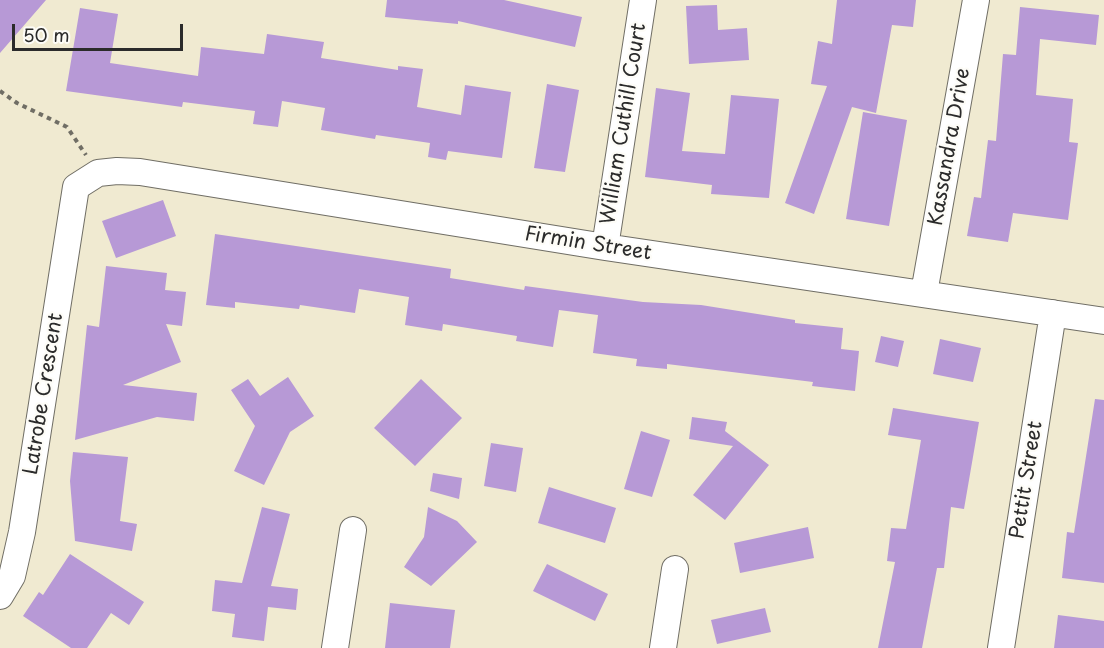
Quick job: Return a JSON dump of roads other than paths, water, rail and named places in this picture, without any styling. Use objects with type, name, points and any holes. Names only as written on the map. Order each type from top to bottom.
[{"type":"street","name":"William Cuthill Court","points":[[605,247],[643,0]]},
{"type":"street","name":"Kassandra Drive","points":[[924,293],[976,0]]},
{"type":"street","name":"Firmin Street","points":[[76,187],[98,173],[140,172],[605,247],[1104,321]]},
{"type":"street","name":"Latrobe Crescent","points":[[0,596],[12,576],[22,531],[76,187]]},
{"type":"street","name":"Pettit Street","points":[[1001,648],[1053,313]]},
{"type":"street","points":[[335,648],[353,530]]},
{"type":"street","points":[[663,648],[675,569]]}]
